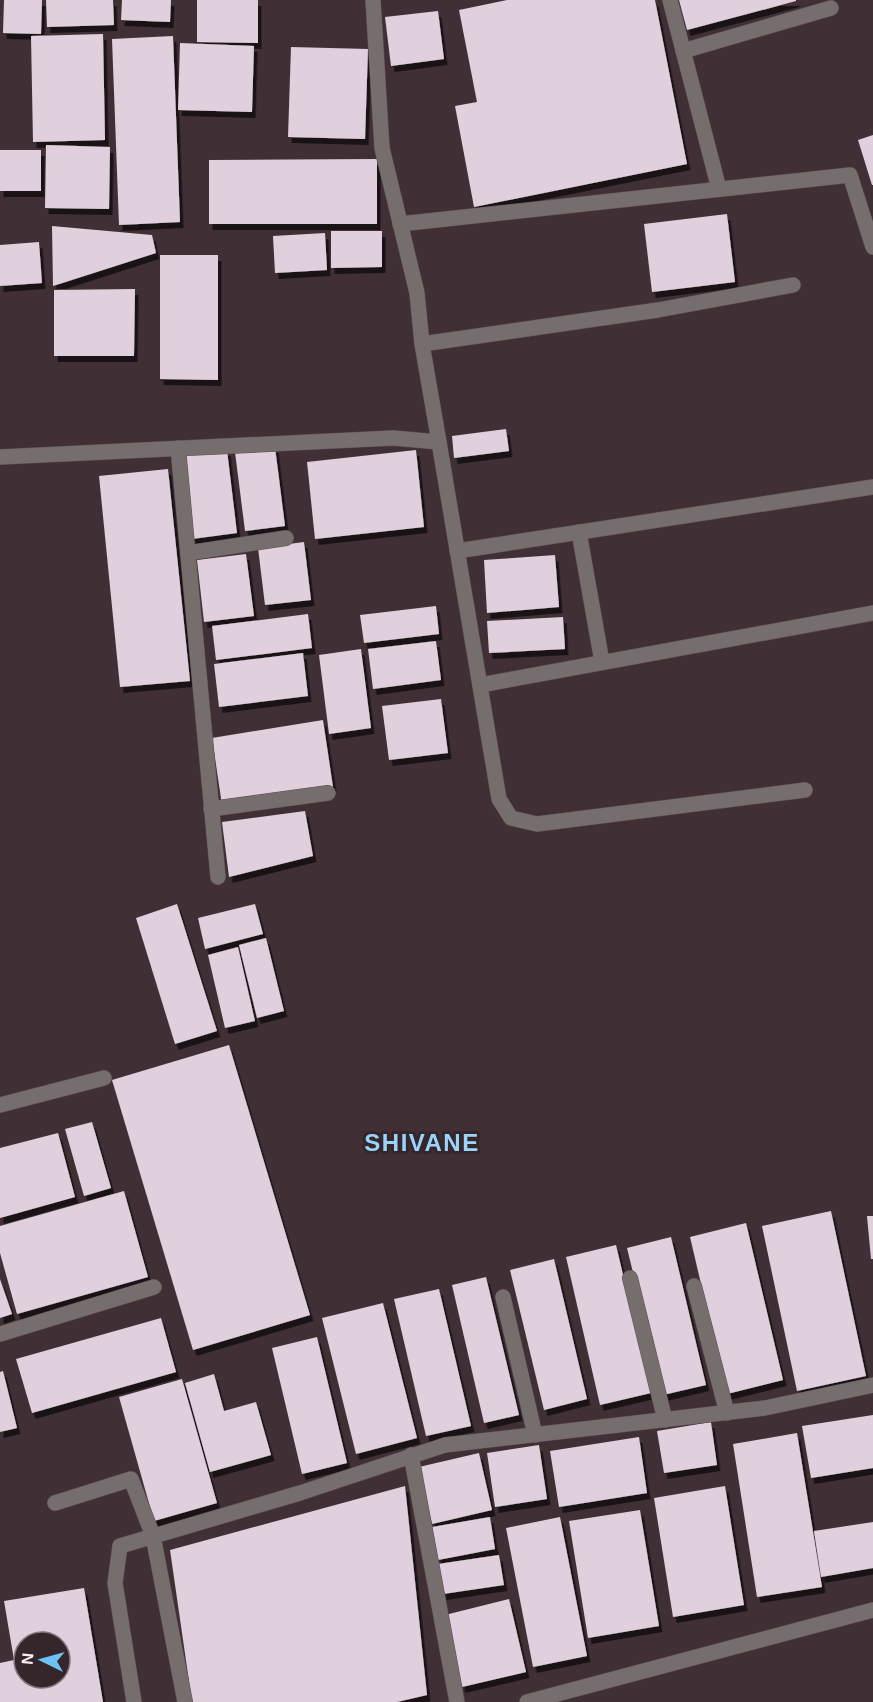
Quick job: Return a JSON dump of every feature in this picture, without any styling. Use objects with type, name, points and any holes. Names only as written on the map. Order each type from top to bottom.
[{"type":"street","points":[[374,0],[382,148],[417,293],[422,344],[499,799],[511,818],[537,824],[805,790]]},
{"type":"street","points":[[670,0],[719,189]]},
{"type":"street","points":[[683,51],[831,8]]},
{"type":"street","points":[[400,225],[850,174],[873,247]]},
{"type":"street","points":[[422,344],[658,310],[793,285]]},
{"type":"street","points":[[0,457],[393,438],[439,442]]},
{"type":"street","points":[[178,448],[218,877]]},
{"type":"street","points":[[457,551],[873,487]]},
{"type":"street","points":[[579,532],[603,662]]},
{"type":"street","points":[[188,553],[286,538]]},
{"type":"street","points":[[480,685],[873,613]]},
{"type":"street","points":[[212,810],[328,793]]},
{"type":"street","points":[[0,1105],[104,1078]]},
{"type":"street","points":[[630,1278],[665,1420]]},
{"type":"street","points":[[694,1286],[727,1413]]},
{"type":"street","points":[[0,1334],[154,1287]]},
{"type":"street","points":[[503,1297],[535,1435]]},
{"type":"street","points":[[134,1702],[115,1583],[120,1546],[300,1493],[445,1445],[765,1408],[873,1384]]},
{"type":"street","points":[[411,1455],[457,1702]]},
{"type":"street","points":[[55,1503],[131,1479],[153,1536],[185,1702]]},
{"type":"street","points":[[527,1702],[873,1610]]},
{"type":"building","points":[[4,0],[42,0],[41,34],[3,33]]},
{"type":"building","points":[[46,0],[113,0],[114,25],[47,27]]},
{"type":"building","points":[[122,0],[171,0],[170,22],[121,20]]},
{"type":"building","points":[[197,0],[258,0],[258,43],[197,42]]},
{"type":"building","points":[[507,0],[655,0],[687,164],[474,207],[455,106],[477,102],[459,10]]},
{"type":"building","points":[[679,0],[796,0],[796,1],[687,30]]},
{"type":"building","points":[[438,11],[444,59],[391,66],[385,17]]},
{"type":"building","points":[[103,34],[105,140],[33,142],[31,36]]},
{"type":"building","points":[[173,36],[180,222],[119,225],[112,39]]},
{"type":"building","points":[[180,43],[254,46],[252,112],[178,110]]},
{"type":"building","points":[[291,47],[368,49],[365,139],[288,137]]},
{"type":"building","points":[[873,135],[873,185],[872,185],[858,140]]},
{"type":"building","points":[[46,145],[110,147],[109,209],[45,208]]},
{"type":"building","points":[[0,150],[41,150],[41,191],[0,191]]},
{"type":"building","points":[[377,159],[377,224],[209,224],[209,160]]},
{"type":"building","points":[[727,214],[735,282],[652,292],[644,224]]},
{"type":"building","points":[[52,226],[152,235],[156,253],[53,286]]},
{"type":"building","points":[[331,231],[382,231],[382,267],[331,268]]},
{"type":"building","points":[[325,233],[327,270],[275,273],[273,236]]},
{"type":"building","points":[[39,242],[42,283],[0,286],[0,245]]},
{"type":"building","points":[[160,255],[218,255],[218,380],[160,379]]},
{"type":"building","points":[[135,289],[134,356],[54,356],[54,290]]},
{"type":"building","points":[[506,429],[509,451],[454,458],[452,436]]},
{"type":"building","points":[[275,447],[285,526],[245,531],[235,452]]},
{"type":"building","points":[[227,450],[237,533],[192,539],[182,456]]},
{"type":"building","points":[[416,450],[424,527],[315,539],[307,462]]},
{"type":"building","points":[[168,469],[190,681],[120,687],[99,476]]},
{"type":"building","points":[[304,542],[311,600],[265,605],[258,548]]},
{"type":"building","points":[[246,554],[254,616],[204,622],[197,560]]},
{"type":"building","points":[[555,555],[559,607],[487,613],[484,560]]},
{"type":"building","points":[[436,606],[439,634],[364,643],[360,615]]},
{"type":"building","points":[[308,614],[312,648],[216,660],[212,626]]},
{"type":"building","points":[[563,617],[565,649],[489,653],[487,621]]},
{"type":"building","points":[[436,641],[441,680],[373,689],[368,649]]},
{"type":"building","points":[[361,649],[371,728],[329,734],[319,655]]},
{"type":"building","points":[[303,653],[308,696],[219,707],[214,664]]},
{"type":"building","points":[[441,699],[448,753],[389,760],[382,706]]},
{"type":"building","points":[[323,720],[333,787],[222,805],[212,738]]},
{"type":"building","points":[[305,811],[313,856],[229,877],[222,822]]},
{"type":"building","points":[[177,904],[217,1031],[175,1044],[136,918]]},
{"type":"building","points":[[255,904],[263,934],[205,949],[198,918]]},
{"type":"building","points":[[266,938],[284,1011],[257,1018],[239,945]]},
{"type":"building","points":[[238,947],[255,1021],[225,1028],[208,955]]},
{"type":"building","points":[[229,1045],[310,1315],[193,1350],[112,1080]]},
{"type":"building","points":[[92,1122],[111,1188],[84,1196],[65,1129]]},
{"type":"building","points":[[58,1133],[75,1197],[0,1218],[0,1148]]},
{"type":"building","points":[[124,1191],[148,1277],[17,1314],[0,1253],[0,1226]]},
{"type":"building","points":[[831,1211],[866,1376],[797,1391],[762,1226]]},
{"type":"building","points":[[867,1216],[873,1216],[873,1259],[871,1259]]},
{"type":"building","points":[[746,1223],[783,1380],[727,1394],[690,1237]]},
{"type":"building","points":[[671,1237],[706,1385],[663,1395],[627,1248]]},
{"type":"building","points":[[616,1245],[651,1393],[600,1405],[566,1257]]},
{"type":"building","points":[[554,1259],[587,1399],[544,1410],[510,1270]]},
{"type":"building","points":[[486,1277],[519,1415],[484,1423],[452,1285]]},
{"type":"building","points":[[0,1279],[12,1314],[0,1318]]},
{"type":"building","points":[[439,1289],[471,1426],[426,1436],[394,1299]]},
{"type":"building","points":[[383,1303],[417,1438],[356,1454],[322,1318]]},
{"type":"building","points":[[161,1318],[176,1372],[32,1413],[16,1359]]},
{"type":"building","points":[[317,1337],[347,1463],[302,1474],[272,1348]]},
{"type":"building","points":[[3,1371],[17,1428],[0,1432],[0,1372]]},
{"type":"building","points":[[214,1374],[224,1411],[256,1402],[271,1455],[210,1472],[185,1383]]},
{"type":"building","points":[[182,1379],[217,1503],[154,1521],[119,1397]]},
{"type":"building","points":[[873,1415],[873,1468],[811,1478],[802,1426]]},
{"type":"building","points":[[711,1422],[717,1465],[664,1473],[657,1431]]},
{"type":"building","points":[[797,1433],[822,1587],[757,1597],[733,1444]]},
{"type":"building","points":[[639,1437],[647,1493],[559,1507],[550,1451]]},
{"type":"building","points":[[539,1445],[547,1499],[495,1507],[487,1453]]},
{"type":"building","points":[[479,1453],[492,1510],[432,1524],[419,1467]]},
{"type":"building","points":[[405,1486],[427,1695],[397,1702],[192,1702],[170,1550]]},
{"type":"building","points":[[725,1486],[744,1605],[673,1617],[654,1498]]},
{"type":"building","points":[[640,1510],[659,1626],[588,1638],[569,1521]]},
{"type":"building","points":[[490,1517],[495,1549],[438,1560],[432,1527]]},
{"type":"building","points":[[560,1517],[587,1656],[533,1667],[506,1528]]},
{"type":"building","points":[[873,1522],[873,1568],[821,1577],[814,1531]]},
{"type":"building","points":[[499,1555],[504,1585],[443,1594],[438,1564]]},
{"type":"building","points":[[84,1588],[103,1702],[0,1702],[0,1663],[12,1660],[12,1690],[72,1690],[72,1630],[12,1630],[12,1648],[4,1601]]},
{"type":"building","points":[[509,1599],[526,1672],[462,1687],[445,1615]]},
{"type":"district","name":"SHIVANE","points":[[422,1142]]}]
